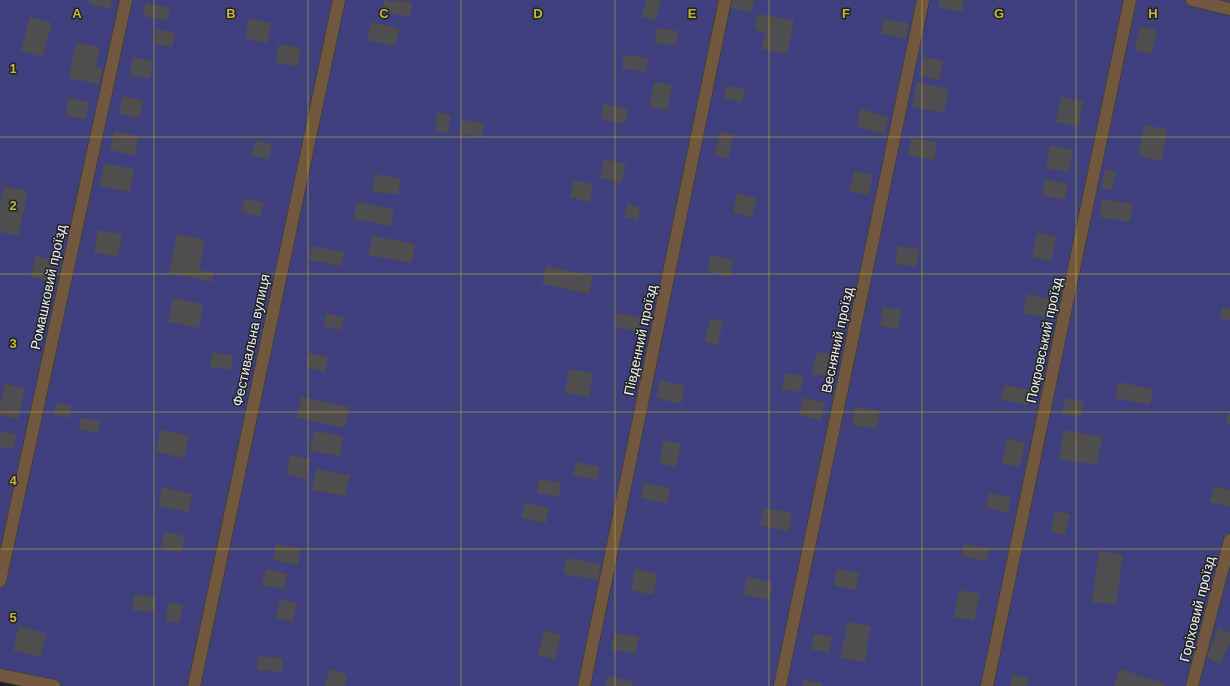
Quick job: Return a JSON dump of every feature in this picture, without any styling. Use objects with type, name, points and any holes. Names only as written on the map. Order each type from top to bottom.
[{"type":"street","name":"Ромашковий проїзд","points":[[0,581],[126,0]]},
{"type":"street","name":"Фестивальна вулиця","points":[[194,686],[339,0]]},
{"type":"street","name":"Південний проїзд","points":[[584,686],[725,0]]},
{"type":"street","name":"Весняний проїзд","points":[[780,686],[923,0]]},
{"type":"street","name":"Покровський проїзд","points":[[987,686],[1130,0]]},
{"type":"street","points":[[1192,0],[1230,9]]},
{"type":"street","name":"Горіховий проїзд","points":[[1192,686],[1230,540]]},
{"type":"street","points":[[0,675],[17,682],[54,686]]},
{"type":"shaded area","points":[[0,0],[1230,0],[1230,686],[54,686],[0,675]]},
{"type":"building","points":[[89,0],[112,0],[110,9],[88,4]]},
{"type":"building","points":[[384,0],[412,2],[410,17],[383,13]]},
{"type":"building","points":[[646,0],[661,0],[656,20],[642,17]]},
{"type":"building","points":[[730,0],[754,0],[751,12],[729,8]]},
{"type":"building","points":[[939,0],[964,0],[962,12],[938,7]]},
{"type":"building","points":[[146,3],[170,8],[167,21],[143,16]]},
{"type":"building","points":[[757,14],[794,20],[788,54],[762,49],[765,32],[755,30]]},
{"type":"building","points":[[30,17],[52,23],[43,57],[21,51]]},
{"type":"building","points":[[249,18],[271,23],[267,43],[245,38]]},
{"type":"building","points":[[884,18],[909,24],[906,39],[881,34]]},
{"type":"building","points":[[371,22],[399,28],[395,46],[367,40]]},
{"type":"building","points":[[1140,26],[1157,30],[1152,54],[1135,50]]},
{"type":"building","points":[[657,28],[678,31],[675,46],[654,43]]},
{"type":"building","points":[[157,29],[175,33],[172,47],[154,43]]},
{"type":"building","points":[[76,42],[100,47],[96,67],[102,68],[99,84],[69,78]]},
{"type":"building","points":[[279,44],[301,48],[297,67],[275,62]]},
{"type":"building","points":[[624,55],[648,58],[646,72],[622,68]]},
{"type":"building","points":[[133,57],[153,61],[150,79],[130,75]]},
{"type":"building","points":[[923,57],[943,61],[939,80],[919,76]]},
{"type":"building","points":[[654,82],[672,85],[667,110],[650,107]]},
{"type":"building","points":[[917,82],[949,89],[944,113],[912,107]]},
{"type":"building","points":[[727,86],[745,89],[742,102],[724,98]]},
{"type":"building","points":[[123,96],[143,100],[139,118],[119,114]]},
{"type":"building","points":[[1061,96],[1083,101],[1078,127],[1056,122]]},
{"type":"building","points":[[69,98],[89,102],[86,119],[66,116]]},
{"type":"building","points":[[604,104],[628,109],[625,124],[601,119]]},
{"type":"building","points":[[861,109],[888,117],[884,134],[856,126]]},
{"type":"building","points":[[437,113],[451,115],[448,133],[435,131]]},
{"type":"building","points":[[462,120],[484,123],[482,137],[460,134]]},
{"type":"building","points":[[1144,125],[1167,129],[1162,161],[1138,156]]},
{"type":"building","points":[[114,131],[139,136],[135,156],[110,150]]},
{"type":"building","points":[[720,132],[734,135],[728,159],[714,155]]},
{"type":"building","points":[[911,138],[937,142],[934,160],[908,155]]},
{"type":"building","points":[[255,140],[272,144],[269,159],[252,156]]},
{"type":"building","points":[[1050,145],[1073,150],[1069,172],[1046,168]]},
{"type":"building","points":[[604,159],[626,164],[621,183],[600,178]]},
{"type":"building","points":[[104,163],[134,169],[130,192],[99,186]]},
{"type":"building","points":[[1105,169],[1116,171],[1112,190],[1101,188]]},
{"type":"building","points":[[854,171],[873,175],[869,195],[849,191]]},
{"type":"building","points":[[375,174],[401,179],[398,195],[372,191]]},
{"type":"building","points":[[1045,179],[1068,184],[1065,200],[1042,195]]},
{"type":"building","points":[[574,180],[593,184],[590,202],[570,197]]},
{"type":"building","points":[[4,186],[28,191],[18,236],[0,232],[0,203]]},
{"type":"building","points":[[737,193],[757,198],[752,217],[733,213]]},
{"type":"building","points":[[245,198],[264,203],[260,217],[241,212]]},
{"type":"building","points":[[1102,199],[1133,204],[1130,222],[1099,217]]},
{"type":"building","points":[[357,202],[394,209],[391,226],[354,219]]},
{"type":"building","points":[[627,204],[640,207],[638,220],[625,218]]},
{"type":"building","points":[[98,230],[122,234],[118,257],[94,252]]},
{"type":"building","points":[[1037,233],[1056,236],[1051,261],[1032,257]]},
{"type":"building","points":[[177,234],[205,240],[199,270],[214,273],[212,282],[169,273]]},
{"type":"building","points":[[372,236],[415,244],[412,263],[368,255]]},
{"type":"building","points":[[312,246],[344,252],[341,266],[309,260]]},
{"type":"building","points":[[898,246],[919,249],[916,267],[895,264]]},
{"type":"building","points":[[711,255],[734,260],[730,277],[707,271]]},
{"type":"building","points":[[36,256],[54,260],[49,281],[31,277]]},
{"type":"building","points":[[546,266],[593,276],[589,294],[542,284]]},
{"type":"building","points":[[1027,294],[1050,299],[1046,318],[1023,313]]},
{"type":"building","points":[[173,298],[203,304],[199,328],[168,322]]},
{"type":"building","points":[[883,306],[902,310],[898,329],[880,326]]},
{"type":"building","points":[[1222,307],[1230,308],[1230,320],[1220,318]]},
{"type":"building","points":[[326,313],[344,317],[341,330],[323,326]]},
{"type":"building","points":[[617,313],[642,318],[640,332],[615,327]]},
{"type":"building","points":[[710,318],[723,321],[718,345],[705,342]]},
{"type":"building","points":[[212,352],[233,355],[231,370],[210,367]]},
{"type":"building","points":[[816,352],[837,355],[833,377],[812,374]]},
{"type":"building","points":[[309,353],[329,357],[325,372],[306,367]]},
{"type":"building","points":[[569,369],[593,373],[589,397],[565,393]]},
{"type":"building","points":[[785,373],[803,376],[801,392],[782,389]]},
{"type":"building","points":[[660,380],[685,386],[681,404],[656,398]]},
{"type":"building","points":[[1118,382],[1153,389],[1150,405],[1115,398]]},
{"type":"building","points":[[5,384],[25,388],[18,419],[0,415],[0,405]]},
{"type":"building","points":[[1004,385],[1031,390],[1028,405],[1001,400]]},
{"type":"building","points":[[301,397],[349,407],[345,428],[297,418]]},
{"type":"building","points":[[803,398],[825,402],[821,420],[800,416]]},
{"type":"building","points":[[1065,398],[1084,402],[1081,417],[1062,414]]},
{"type":"building","points":[[57,402],[72,406],[69,418],[54,414]]},
{"type":"building","points":[[855,407],[880,411],[876,429],[852,425]]},
{"type":"building","points":[[1228,414],[1230,414],[1230,425],[1225,424]]},
{"type":"building","points":[[80,418],[100,420],[98,433],[79,430]]},
{"type":"building","points":[[160,430],[189,435],[185,458],[156,452]]},
{"type":"building","points":[[1064,430],[1102,437],[1097,465],[1059,459]]},
{"type":"building","points":[[314,431],[343,436],[340,456],[310,451]]},
{"type":"building","points":[[0,432],[16,434],[14,449],[0,447]]},
{"type":"building","points":[[1007,439],[1025,442],[1020,467],[1002,464]]},
{"type":"building","points":[[664,440],[681,444],[676,467],[659,463]]},
{"type":"building","points":[[290,455],[310,459],[306,479],[286,475]]},
{"type":"building","points":[[576,462],[599,467],[597,480],[573,475]]},
{"type":"building","points":[[316,469],[350,475],[345,496],[312,490]]},
{"type":"building","points":[[539,479],[561,483],[559,497],[537,493]]},
{"type":"building","points":[[644,482],[670,488],[667,504],[641,498]]},
{"type":"building","points":[[1214,486],[1230,490],[1230,507],[1210,502]]},
{"type":"building","points":[[162,487],[192,494],[188,512],[158,506]]},
{"type":"building","points":[[989,493],[1011,497],[1008,513],[986,508]]},
{"type":"building","points":[[524,503],[549,508],[546,523],[522,518]]},
{"type":"building","points":[[763,508],[792,512],[789,531],[760,526]]},
{"type":"building","points":[[1055,511],[1070,514],[1065,535],[1051,532]]},
{"type":"building","points":[[164,532],[185,536],[181,552],[161,548]]},
{"type":"building","points":[[276,544],[301,549],[298,565],[273,560]]},
{"type":"building","points":[[964,544],[990,549],[987,561],[962,556]]},
{"type":"building","points":[[1099,551],[1123,555],[1116,605],[1092,602]]},
{"type":"building","points":[[566,558],[601,564],[598,580],[563,574]]},
{"type":"building","points":[[266,569],[287,574],[284,590],[262,585]]},
{"type":"building","points":[[635,569],[658,574],[653,595],[631,590]]},
{"type":"building","points":[[837,569],[859,572],[856,590],[834,586]]},
{"type":"building","points":[[747,577],[772,582],[769,600],[743,595]]},
{"type":"building","points":[[959,590],[980,594],[974,621],[954,617]]},
{"type":"building","points":[[134,595],[156,597],[154,612],[132,610]]},
{"type":"building","points":[[280,599],[297,603],[293,622],[276,619]]},
{"type":"building","points":[[168,603],[183,604],[180,623],[166,621]]},
{"type":"building","points":[[847,622],[870,626],[865,662],[841,658]]},
{"type":"building","points":[[19,626],[47,634],[40,657],[13,650]]},
{"type":"building","points":[[1219,628],[1230,633],[1230,643],[1220,664],[1206,657]]},
{"type":"building","points":[[544,631],[561,634],[555,659],[538,656]]},
{"type":"building","points":[[615,633],[639,637],[636,654],[611,649]]},
{"type":"building","points":[[814,634],[832,637],[829,653],[811,649]]},
{"type":"building","points":[[258,656],[283,658],[282,672],[257,670]]},
{"type":"building","points":[[330,669],[348,675],[344,686],[324,686]]},
{"type":"building","points":[[1120,669],[1165,684],[1164,686],[1114,686]]},
{"type":"building","points":[[1012,674],[1029,678],[1027,686],[1010,686]]},
{"type":"building","points":[[608,676],[633,682],[632,686],[605,686]]},
{"type":"building","points":[[804,680],[822,683],[822,686],[803,686]]}]
